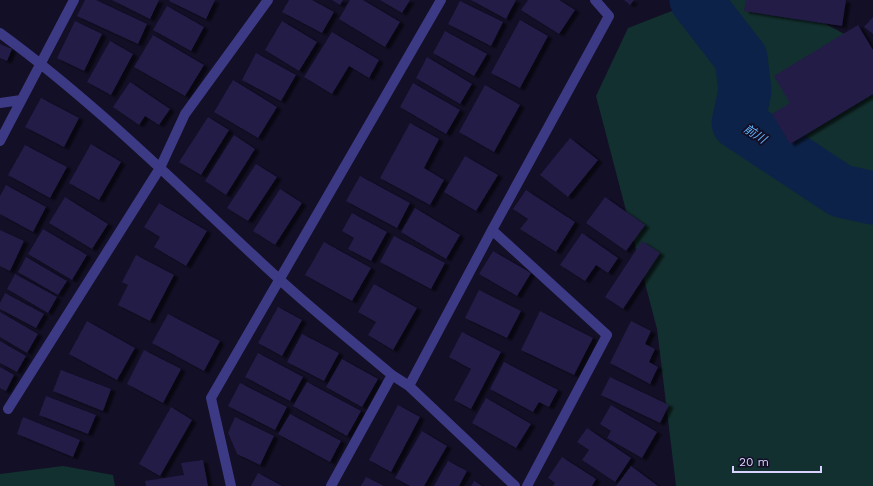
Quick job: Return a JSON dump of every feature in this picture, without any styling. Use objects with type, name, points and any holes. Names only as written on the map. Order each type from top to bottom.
[{"type":"street","points":[[0,141],[74,0]]},
{"type":"street","points":[[8,409],[160,168],[185,114],[268,0]]},
{"type":"street","points":[[231,486],[211,398],[441,0]]},
{"type":"street","points":[[409,386],[609,16],[595,0]]},
{"type":"street","points":[[0,33],[41,63],[160,168],[280,280],[392,375],[409,386],[515,486]]},
{"type":"street","points":[[0,103],[21,100]]},
{"type":"street","points":[[492,230],[607,335],[527,486]]},
{"type":"street","points":[[331,486],[392,375]]},
{"type":"green space","points":[[724,0],[783,0],[873,50],[873,486],[676,486],[657,329],[596,96],[628,28],[682,7]]},
{"type":"green space","points":[[63,466],[113,475],[115,486],[0,486],[0,474]]},
{"type":"building","points":[[85,0],[96,0],[147,24],[138,44],[77,16]]},
{"type":"building","points":[[112,0],[159,0],[150,19]]},
{"type":"building","points":[[215,0],[206,19],[169,1]]},
{"type":"building","points":[[289,0],[312,0],[334,12],[322,33],[282,12]]},
{"type":"building","points":[[332,0],[343,0],[340,5]]},
{"type":"building","points":[[350,0],[363,0],[400,22],[385,47],[339,19]]},
{"type":"building","points":[[380,0],[410,0],[402,13]]},
{"type":"building","points":[[471,0],[516,0],[506,19]]},
{"type":"building","points":[[528,0],[559,0],[575,10],[559,34],[521,10]]},
{"type":"building","points":[[624,0],[634,0],[630,5]]},
{"type":"building","points":[[746,0],[846,0],[842,26],[744,11]]},
{"type":"building","points":[[460,1],[503,22],[491,46],[448,24]]},
{"type":"building","points":[[167,6],[204,27],[191,51],[153,30]]},
{"type":"building","points":[[873,17],[873,34],[864,27]]},
{"type":"building","points":[[520,20],[548,36],[520,88],[491,73]]},
{"type":"building","points":[[75,21],[102,34],[84,71],[57,58]]},
{"type":"building","points":[[282,21],[317,42],[299,71],[265,50]]},
{"type":"building","points":[[858,25],[873,50],[873,94],[790,144],[772,114],[790,103],[774,76]]},
{"type":"building","points":[[445,31],[487,54],[474,76],[433,53]]},
{"type":"building","points":[[332,32],[379,60],[369,78],[349,66],[332,94],[304,77]]},
{"type":"building","points":[[153,35],[204,65],[185,96],[134,67]]},
{"type":"building","points":[[110,41],[133,54],[111,95],[87,82]]},
{"type":"building","points":[[0,44],[12,49],[7,61],[0,58]]},
{"type":"building","points":[[256,53],[296,75],[281,101],[242,80]]},
{"type":"building","points":[[427,57],[472,84],[460,104],[416,78]]},
{"type":"building","points":[[233,80],[277,107],[258,138],[214,112]]},
{"type":"building","points":[[130,82],[170,109],[159,125],[145,116],[139,125],[113,107]]},
{"type":"building","points":[[413,83],[460,110],[446,134],[400,107]]},
{"type":"building","points":[[485,85],[520,105],[494,152],[459,132]]},
{"type":"building","points":[[41,98],[79,118],[64,147],[25,127]]},
{"type":"building","points":[[208,117],[229,130],[201,175],[179,162]]},
{"type":"building","points":[[410,123],[439,139],[424,168],[444,180],[430,205],[380,178]]},
{"type":"building","points":[[234,135],[255,149],[226,195],[205,181]]},
{"type":"building","points":[[570,138],[598,160],[568,197],[540,175]]},
{"type":"building","points":[[91,144],[121,162],[99,200],[69,183]]},
{"type":"building","points":[[25,145],[67,167],[50,198],[8,175]]},
{"type":"building","points":[[465,156],[498,175],[476,211],[444,192]]},
{"type":"building","points":[[256,164],[277,177],[248,221],[227,208]]},
{"type":"building","points":[[360,176],[410,203],[397,228],[346,201]]},
{"type":"building","points":[[6,185],[46,207],[33,232],[0,214],[0,196]]},
{"type":"building","points":[[280,189],[302,203],[275,245],[253,231]]},
{"type":"building","points":[[526,190],[575,222],[556,252],[520,229],[528,219],[513,209]]},
{"type":"building","points":[[65,197],[108,224],[92,249],[49,223]]},
{"type":"building","points":[[605,197],[645,225],[626,251],[586,223]]},
{"type":"building","points":[[159,203],[207,231],[186,266],[154,247],[160,237],[144,227]]},
{"type":"building","points":[[415,208],[460,235],[446,259],[401,232]]},
{"type":"building","points":[[352,213],[387,232],[371,261],[348,249],[354,238],[342,231]]},
{"type":"building","points":[[43,229],[87,255],[72,280],[28,254]]},
{"type":"building","points":[[0,230],[24,241],[10,271],[0,266]]},
{"type":"building","points":[[582,233],[618,258],[608,273],[596,265],[585,281],[560,265]]},
{"type":"building","points":[[394,236],[445,263],[431,289],[380,262]]},
{"type":"building","points":[[642,241],[660,253],[623,309],[605,297]]},
{"type":"building","points":[[324,242],[371,268],[352,301],[305,275]]},
{"type":"building","points":[[493,251],[531,273],[517,296],[479,274]]},
{"type":"building","points":[[136,255],[174,275],[150,321],[118,305],[128,285],[122,282]]},
{"type":"building","points":[[26,257],[67,281],[58,295],[18,272]]},
{"type":"building","points":[[15,274],[57,297],[48,313],[7,289]]},
{"type":"building","points":[[374,284],[417,308],[393,350],[368,335],[376,322],[358,312]]},
{"type":"building","points":[[479,290],[521,311],[507,338],[465,318]]},
{"type":"building","points":[[5,293],[44,314],[36,328],[0,309],[0,303]]},
{"type":"building","points":[[278,307],[302,320],[282,356],[258,343]]},
{"type":"building","points":[[540,311],[593,338],[574,375],[521,350]]},
{"type":"building","points":[[0,312],[38,334],[27,353],[0,337]]},
{"type":"building","points":[[168,314],[220,341],[204,371],[152,343]]},
{"type":"building","points":[[87,321],[135,348],[117,380],[69,354]]},
{"type":"building","points":[[631,321],[651,331],[645,344],[655,349],[649,362],[658,367],[650,384],[610,363]]},
{"type":"building","points":[[462,332],[501,352],[471,409],[454,400],[471,369],[449,357]]},
{"type":"building","points":[[302,334],[339,353],[324,381],[287,362]]},
{"type":"building","points":[[0,341],[26,356],[17,372],[0,363]]},
{"type":"building","points":[[144,350],[181,369],[163,403],[127,384]]},
{"type":"building","points":[[258,353],[303,377],[290,401],[245,377]]},
{"type":"building","points":[[342,359],[378,379],[362,407],[326,387]]},
{"type":"building","points":[[504,362],[558,390],[549,407],[539,402],[533,412],[490,389]]},
{"type":"building","points":[[0,367],[14,375],[6,391],[0,388]]},
{"type":"building","points":[[61,370],[111,389],[103,411],[53,391]]},
{"type":"building","points":[[610,377],[669,405],[660,423],[601,395]]},
{"type":"building","points":[[307,382],[361,411],[347,436],[293,406]]},
{"type":"building","points":[[240,383],[287,407],[275,430],[228,406]]},
{"type":"building","points":[[46,396],[96,415],[88,434],[39,415]]},
{"type":"building","points":[[486,398],[531,424],[516,448],[472,423]]},
{"type":"building","points":[[398,405],[420,417],[391,472],[369,460]]},
{"type":"building","points":[[611,405],[657,432],[642,458],[607,438],[611,431],[600,424]]},
{"type":"building","points":[[171,407],[192,420],[160,476],[139,464]]},
{"type":"building","points":[[290,414],[341,441],[330,462],[278,434]]},
{"type":"building","points":[[23,417],[80,440],[73,457],[17,434]]},
{"type":"building","points":[[235,417],[274,436],[260,465],[237,454],[228,433]]},
{"type":"building","points":[[587,428],[631,458],[615,482],[582,460],[589,450],[577,442]]},
{"type":"building","points":[[422,431],[447,446],[424,486],[410,486],[395,478]]},
{"type":"building","points":[[562,457],[596,479],[592,486],[553,486],[555,483],[548,478]]},
{"type":"building","points":[[203,460],[208,486],[146,486],[145,481],[184,475],[181,463]]},
{"type":"building","points":[[448,461],[467,471],[459,486],[434,486]]},
{"type":"building","points":[[631,466],[658,486],[616,486]]},
{"type":"building","points":[[258,473],[282,486],[251,486]]},
{"type":"building","points":[[366,477],[384,486],[361,486]]},
{"type":"building","points":[[474,481],[482,486],[471,486]]},
{"type":"waterway","name":"前川","points":[[696,0],[741,58],[745,91],[738,123],[841,191],[873,198]]}]
